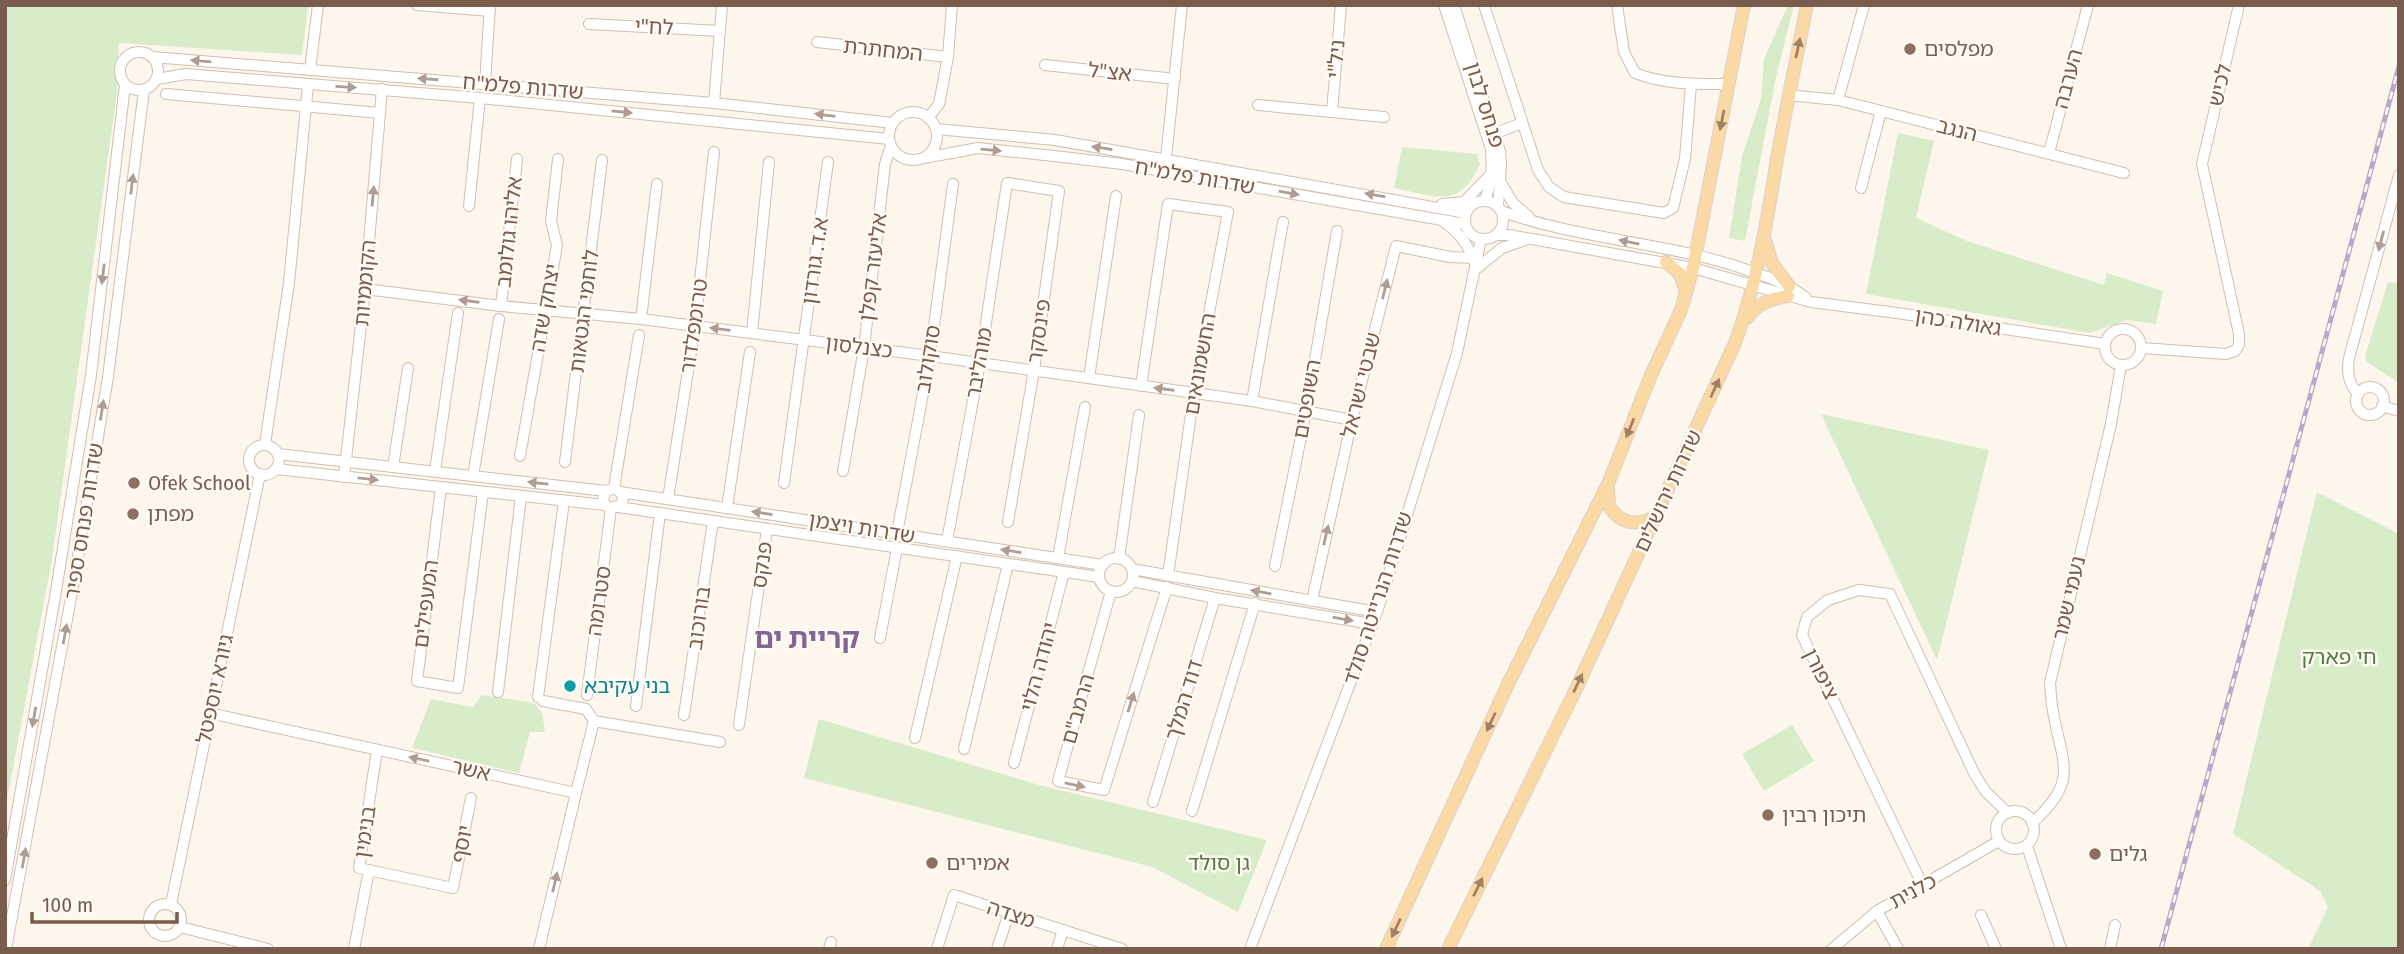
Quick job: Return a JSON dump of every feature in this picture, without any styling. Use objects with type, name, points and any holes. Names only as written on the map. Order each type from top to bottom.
[{"type":"main road","points":[[1386,949],[1509,682],[1608,484],[1651,375],[1686,297],[1744,5]]},
{"type":"main road","name":"שדרות ירושלים","points":[[1448,949],[1577,687],[1728,362],[1756,273],[1807,5]]},
{"type":"main road","points":[[1742,324],[1760,305],[1789,291],[1772,263],[1764,236]]},
{"type":"main road","points":[[1666,262],[1680,274],[1686,297]]},
{"type":"main road","points":[[1608,484],[1609,506],[1621,520],[1639,523],[1649,521],[1657,515]]},
{"type":"street","points":[[310,70],[318,5]]},
{"type":"street","points":[[417,5],[490,8],[485,83]]},
{"type":"street","points":[[714,103],[722,5]]},
{"type":"street","name":"המחתרת","points":[[928,118],[939,104],[948,57],[952,5]]},
{"type":"street","points":[[1166,158],[1182,5]]},
{"type":"street","name":"ניל\"י","points":[[1332,112],[1341,5]]},
{"type":"street","name":"פנחס לבון","points":[[1444,5],[1491,149],[1497,176],[1499,209]]},
{"type":"street","name":"פנחס לבון","points":[[1454,5],[1496,133],[1502,165],[1484,201]]},
{"type":"street","points":[[1484,5],[1538,170],[1549,187],[1564,197],[1664,213],[1670,211],[1675,203],[1685,159],[1691,84]]},
{"type":"street","points":[[1617,5],[1624,52],[1636,73],[1645,77],[1691,84],[1729,84]]},
{"type":"street","points":[[1838,100],[1864,5]]},
{"type":"street","name":"הערבה","points":[[2049,153],[2088,5]]},
{"type":"street","name":"לכיש","points":[[2141,348],[2226,354],[2235,351],[2239,345],[2239,334],[2202,164],[2239,5]]},
{"type":"street","name":"לח\"י","points":[[589,24],[720,31]]},
{"type":"street","name":"המחתרת","points":[[817,42],[948,57]]},
{"type":"street","name":"שדרות פנחס ספיר","points":[[5,880],[91,375],[125,85],[119,70],[129,55],[141,52],[152,57]]},
{"type":"street","points":[[125,85],[134,90],[149,88],[157,79],[158,67],[152,57]]},
{"type":"street","name":"שדרות פלמ\"ח","points":[[152,57],[714,103],[893,123]]},
{"type":"street","name":"אצ\"ל","points":[[1045,65],[1175,79]]},
{"type":"street","name":"שדרות פלמ\"ח","points":[[157,79],[186,74],[382,89],[890,142]]},
{"type":"street","points":[[265,444],[289,282],[308,85]]},
{"type":"street","name":"הקוממיות","points":[[344,477],[365,289],[382,89]]},
{"type":"street","name":"שדרות פנחס ספיר","points":[[6,949],[71,598],[106,390],[144,90]]},
{"type":"street","points":[[166,94],[380,113]]},
{"type":"street","name":"הנגב","points":[[1788,95],[1838,100],[2124,173]]},
{"type":"street","points":[[469,206],[480,98]]},
{"type":"street","points":[[1258,105],[1384,117]]},
{"type":"street","points":[[1861,188],[1881,111]]},
{"type":"street","points":[[913,112],[928,118],[936,129],[935,146],[924,158],[909,160],[895,152],[890,142],[893,123],[898,117],[913,112]]},
{"type":"street","points":[[1496,133],[1522,123]]},
{"type":"street","name":"שדרות פלמ\"ח","points":[[936,129],[1055,140],[1166,158],[1410,201],[1465,219]]},
{"type":"street","name":"אליעזר קפלן","points":[[843,471],[864,348],[885,164],[890,142]]},
{"type":"street","name":"שדרות פלמ\"ח","points":[[924,158],[978,148],[1063,156],[1433,217],[1465,219]]},
{"type":"street","name":"טרומפלדור","points":[[668,499],[695,326],[714,152]]},
{"type":"street","name":"אליהו גולומב","points":[[501,306],[517,159]]},
{"type":"street","name":"יצחק שדה","points":[[520,456],[557,244],[551,221],[558,159]]},
{"type":"street","name":"לוחמי הגטאות","points":[[565,462],[601,160]]},
{"type":"street","points":[[752,333],[769,162]]},
{"type":"street","name":"א.ד. גורדון","points":[[783,483],[828,162]]},
{"type":"street","points":[[2358,394],[2351,387],[2348,378],[2349,358],[2399,175]]},
{"type":"street","points":[[1410,201],[1443,204],[1464,202],[1497,176],[1513,203],[1526,215],[1544,225]]},
{"type":"street","name":"מוהליבר","points":[[947,541],[980,363],[1007,183]]},
{"type":"street","name":"פינסקר","points":[[1007,183],[1059,191],[1034,370],[1008,522]]},
{"type":"street","points":[[641,319],[657,184]]},
{"type":"street","name":"סוקולוב","points":[[897,533],[929,356],[953,184]]},
{"type":"street","points":[[1088,378],[1116,196]]},
{"type":"street","points":[[1695,261],[1666,262],[1496,235],[1481,239],[1471,234],[1465,219],[1475,203],[1484,201],[1544,225],[1695,261],[1753,286]]},
{"type":"street","name":"החשמונאים","points":[[1104,790],[1168,581],[1194,393],[1228,212],[1168,204],[1141,386]]},
{"type":"street","points":[[1496,235],[1502,227],[1499,209]]},
{"type":"street","points":[[1433,217],[1457,231],[1475,263],[1502,248],[1531,239]]},
{"type":"street","points":[[1252,401],[1283,222]]},
{"type":"street","name":"השופטים","points":[[1275,566],[1306,412],[1337,231]]},
{"type":"street","name":"שדרות הנרייטה סולד","points":[[1250,949],[1377,612],[1457,353],[1481,239]]},
{"type":"street","name":"שבטי ישראל","points":[[1312,601],[1352,421],[1396,246],[1475,263]]},
{"type":"street","name":"גאולה כהן","points":[[1695,261],[1730,263],[1756,273],[1811,302],[1910,314],[2105,344]]},
{"type":"street","name":"גאולה כהן","points":[[1753,286],[1789,291]]},
{"type":"street","name":"כצנלסון","points":[[365,289],[501,306],[641,319],[1034,370],[1252,401],[1352,421]]},
{"type":"street","points":[[435,471],[458,313]]},
{"type":"street","points":[[472,476],[499,319]]},
{"type":"street","points":[[2116,330],[2128,330],[2138,337],[2141,348],[2137,359],[2127,365],[2121,365],[2110,360],[2105,344],[2116,330]]},
{"type":"street","points":[[614,490],[623,500],[611,507],[603,499],[614,490],[639,335]]},
{"type":"street","points":[[727,508],[750,352]]},
{"type":"street","name":"נעמי שמר","points":[[2032,823],[2055,799],[2063,779],[2063,754],[2053,712],[2050,683],[2111,425],[2121,365]]},
{"type":"street","points":[[393,467],[408,368]]},
{"type":"street","points":[[2373,387],[2381,393],[2382,406],[2376,412],[2364,413],[2356,403],[2358,394],[2364,388],[2373,387]]},
{"type":"street","points":[[2382,406],[2399,411]]},
{"type":"street","points":[[1058,558],[1085,407]]},
{"type":"street","points":[[1119,559],[1139,415]]},
{"type":"street","points":[[265,444],[273,447],[278,454],[276,469],[268,474],[260,474],[249,464],[249,454],[256,447],[265,444]]},
{"type":"street","name":"שדרות ויצמן","points":[[278,454],[614,490],[1103,565]]},
{"type":"street","name":"שדרות ויצמן","points":[[276,469],[660,513],[1099,577]]},
{"type":"street","name":"גיורא יוספטל","points":[[171,904],[260,474]]},
{"type":"street","name":"המעפילים","points":[[441,487],[417,681],[457,688],[482,492]]},
{"type":"street","points":[[498,692],[520,496]]},
{"type":"street","points":[[564,501],[540,699],[586,709],[594,721],[720,742]]},
{"type":"street","name":"סטרומה","points":[[587,695],[611,507]]},
{"type":"street","points":[[636,706],[660,513]]},
{"type":"street","name":"בורוכוב","points":[[684,715],[713,521]]},
{"type":"street","name":"פנקס","points":[[739,725],[767,529]]},
{"type":"street","points":[[880,638],[897,548]]},
{"type":"street","points":[[915,738],[957,556]]},
{"type":"street","points":[[1110,559],[1119,559],[1129,564],[1132,575],[1121,591],[1111,591],[1103,586],[1099,577],[1103,565],[1110,559]]},
{"type":"street","points":[[964,749],[1008,564]]},
{"type":"street","name":"יהודה הלוי","points":[[1014,763],[1064,572]]},
{"type":"street","points":[[1132,575],[1377,612]]},
{"type":"street","points":[[1168,581],[1215,598],[1373,624]]},
{"type":"street","name":"ציפורן","points":[[1923,886],[1802,635],[1807,617],[1828,600],[1859,590],[1890,594],[1975,775],[1986,792],[2008,813]]},
{"type":"street","name":"הרמב\"ם","points":[[1104,790],[1058,781],[1111,591]]},
{"type":"street","name":"דוד המלך","points":[[1153,802],[1215,598]]},
{"type":"street","points":[[1192,811],[1255,603]]},
{"type":"street","name":"אשר","points":[[209,713],[576,793]]},
{"type":"street","points":[[539,949],[594,721]]},
{"type":"street","name":"בנימין","points":[[354,949],[369,870],[359,869],[377,750]]},
{"type":"street","name":"יוסף","points":[[369,870],[453,888],[471,798]]},
{"type":"street","points":[[2008,813],[2024,814],[2032,823],[2034,835],[2027,845],[2015,850],[2003,846],[1999,841],[1997,824],[2008,813]]},
{"type":"street","name":"כלנית","points":[[1832,949],[1877,911],[1999,841]]},
{"type":"street","points":[[2027,845],[2062,949]]},
{"type":"street","name":"מצדה","points":[[937,949],[954,895],[1119,948]]},
{"type":"street","points":[[171,904],[180,911],[180,927],[167,936],[157,933],[150,925],[150,915],[156,906],[171,904]]},
{"type":"street","points":[[1877,911],[1898,949]]},
{"type":"street","points":[[996,949],[1009,913]]},
{"type":"street","points":[[1981,915],[1996,949]]},
{"type":"street","points":[[2110,949],[2115,925]]},
{"type":"street","points":[[180,927],[268,949]]},
{"type":"street","points":[[1057,949],[1063,930]]},
{"type":"street","points":[[164,949],[167,936]]},
{"type":"green space","points":[[5,5],[308,5],[302,55],[119,43],[117,92],[52,559],[5,811]]},
{"type":"green space","points":[[1788,5],[1794,5],[1776,77],[1745,241],[1729,238],[1742,156],[1761,99],[1764,59]]},
{"type":"green space","points":[[1898,133],[1934,141],[1916,218],[1967,241],[2104,285],[2107,273],[2163,291],[2156,324],[2127,320],[2090,333],[1866,294]]},
{"type":"green space","points":[[1402,147],[1477,154],[1480,164],[1472,179],[1455,194],[1434,196],[1394,188]]},
{"type":"green space","points":[[2388,282],[2399,284],[2399,383],[2367,362],[2365,356]]},
{"type":"green space","points":[[1821,414],[1989,450],[1937,660]]},
{"type":"green space","name":"חי פארק","points":[[2317,492],[2399,534],[2399,949],[2308,949],[2328,907],[2320,891],[2233,834]]},
{"type":"green space","points":[[482,695],[534,703],[542,713],[545,732],[530,732],[519,773],[412,748],[431,699],[473,707]]},
{"type":"green space","name":"גן סולד","points":[[819,719],[1039,785],[1267,840],[1238,912],[1152,867],[804,778]]},
{"type":"green space","points":[[1792,725],[1814,761],[1764,791],[1742,754]]},
{"type":"railway","points":[[2161,949],[2399,66]]},
{"type":"place","name":"מפלסים","points":[[1910,49]]},
{"type":"place","name":"Ofek School","points":[[134,483]]},
{"type":"place","name":"מפתן","points":[[133,514]]},
{"type":"place","name":"בני עקיבא","points":[[570,686]]},
{"type":"place","name":"תיכון רבין","points":[[1768,815]]},
{"type":"place","name":"גלים","points":[[2095,854]]},
{"type":"place","name":"אמירים","points":[[932,863]]},
{"type":"district","name":"קריית ים","points":[[807,638]]}]
